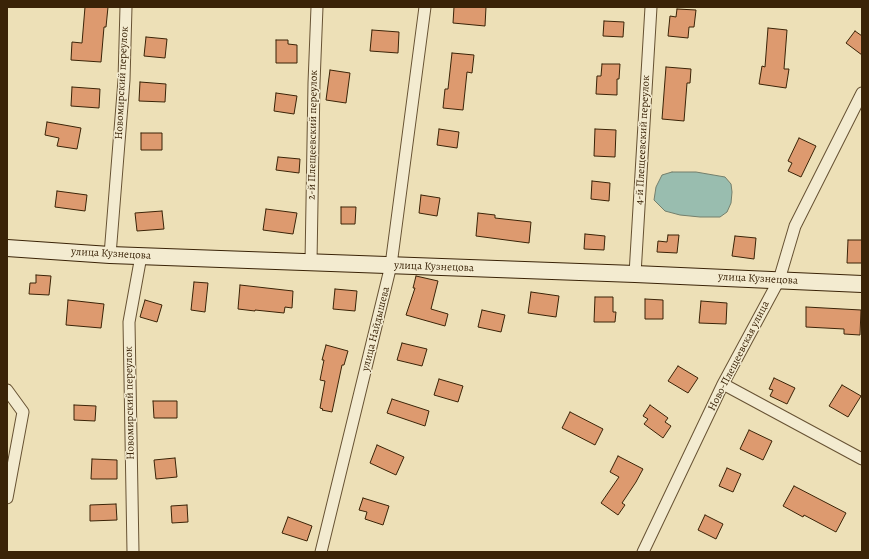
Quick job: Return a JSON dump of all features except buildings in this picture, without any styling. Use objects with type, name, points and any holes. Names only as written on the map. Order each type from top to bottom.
[{"type":"street","name":"Новомирский переулок","points":[[110,255],[124,80],[126,7]]},
{"type":"street","name":"2-й Плещеевский переулок","points":[[311,262],[314,83],[317,7]]},
{"type":"street","name":"улица Найдышева","points":[[321,552],[391,266],[425,7]]},
{"type":"street","name":"4-й Плещеевский переулок","points":[[635,274],[651,7]]},
{"type":"street","name":"Ново-Плещеевская улица","points":[[643,552],[723,384],[779,280],[795,226],[862,93]]},
{"type":"street","name":"улица Кузнецова","points":[[7,248],[110,255],[635,274],[862,284]]},
{"type":"street","name":"Новомирский переулок","points":[[133,552],[129,322],[141,256]]},
{"type":"street","points":[[723,384],[862,458]]},
{"type":"street","points":[[7,390],[23,412],[7,498]]},
{"type":"shaded area","points":[[672,172],[696,172],[725,177],[731,184],[732,192],[731,203],[727,212],[720,217],[700,217],[680,215],[665,211],[654,200],[656,187],[662,175]]}]
